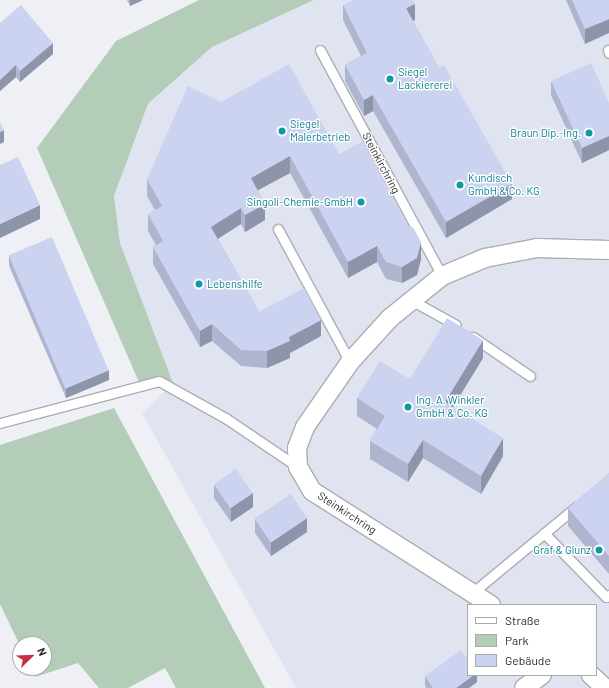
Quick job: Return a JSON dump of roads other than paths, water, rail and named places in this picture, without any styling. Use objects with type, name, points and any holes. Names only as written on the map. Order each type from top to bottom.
[{"type":"street","name":"Steinkirchring","points":[[490,604],[312,491],[298,467],[297,448],[305,427],[350,362],[390,318],[442,276],[485,258],[537,248],[609,250]]},
{"type":"street","points":[[524,688],[541,676]]},
{"type":"street","points":[[592,676],[605,688]]},
{"type":"lane","name":"Steinkirchring","points":[[320,50],[442,276]]},
{"type":"lane","points":[[278,229],[350,362]]},
{"type":"lane","points":[[411,300],[445,317],[530,376]]},
{"type":"lane","points":[[0,423],[160,381],[227,419],[298,467]]},
{"type":"lane","points":[[472,592],[586,499]]},
{"type":"lane","points":[[544,533],[606,597],[609,595]]},
{"type":"place","name":"Siegel Lackiererei","points":[[390,79]]},
{"type":"place","name":"Siegel Malerbetrieb","points":[[282,131]]},
{"type":"place","name":"Braun Dip.-Ing.","points":[[589,133]]},
{"type":"place","name":"Kundisch GmbH & Co. KG","points":[[460,185]]},
{"type":"place","name":"Singoli-Chemie-GmbH","points":[[361,202]]},
{"type":"place","name":"Lebenshilfe","points":[[199,284]]},
{"type":"place","name":"Ing. A. Winkler GmbH & Co. KG","points":[[408,407]]},
{"type":"place","name":"Graf & Glunz","points":[[599,550]]}]
